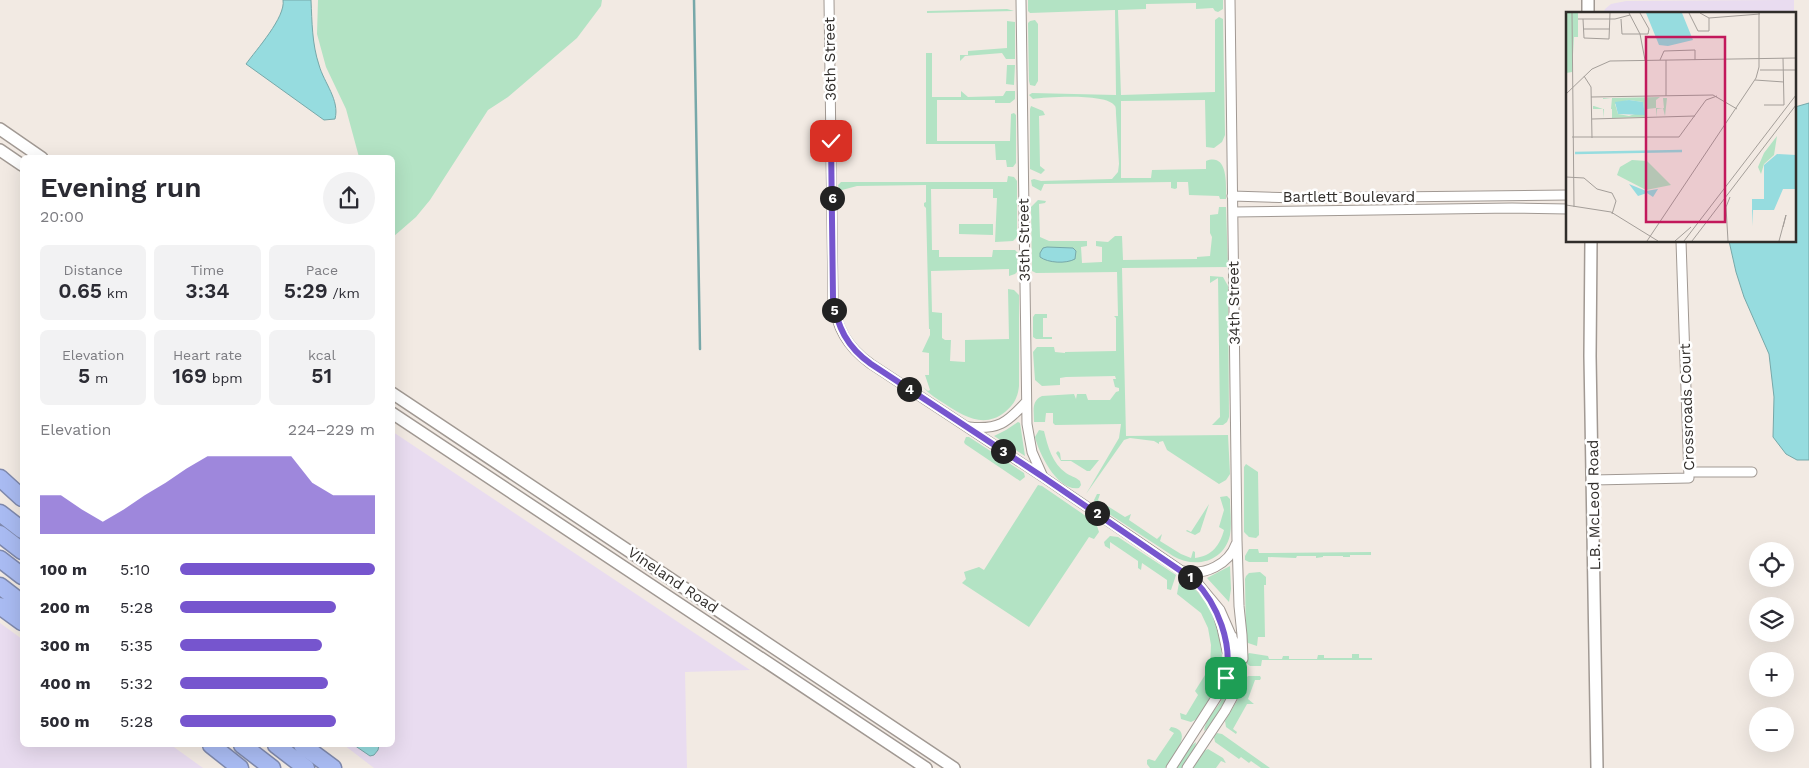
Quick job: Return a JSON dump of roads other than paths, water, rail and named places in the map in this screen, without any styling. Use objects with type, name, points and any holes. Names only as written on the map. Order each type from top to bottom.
[{"type":"highway","points":[[0,478],[20,496]]},
{"type":"highway","points":[[0,513],[20,528]]},
{"type":"highway","points":[[0,534],[20,549]]},
{"type":"highway","points":[[0,559],[20,574]]},
{"type":"highway","points":[[0,586],[20,601]]},
{"type":"highway","points":[[0,606],[20,621]]},
{"type":"highway","points":[[214,747],[240,768]]},
{"type":"highway","points":[[245,747],[272,768]]},
{"type":"highway","points":[[279,747],[306,768]]},
{"type":"highway","points":[[305,747],[333,768]]},
{"type":"street","name":"36th Street","points":[[829,0],[833,298],[834,310],[841,331],[852,348],[864,359],[1181,570],[1205,591]]},
{"type":"street","name":"35th Street","points":[[1021,0],[1026,402],[1028,438],[1043,477]]},
{"type":"street","name":"34th Street","points":[[1187,768],[1236,692],[1244,657],[1239,606],[1237,540],[1230,0]]},
{"type":"street","points":[[0,129],[38,155]]},
{"type":"street","points":[[0,150],[20,161]]},
{"type":"street","name":"Bartlett Boulevard","points":[[1232,196],[1299,198],[1566,195]]},
{"type":"street","name":"Bartlett Boulevard","points":[[1391,210],[1395,203],[1438,202],[1466,196]]},
{"type":"street","name":"Bartlett Boulevard","points":[[1232,212],[1566,209]]},
{"type":"street","name":"L.B. McLeod Road","points":[[1591,242],[1590,349],[1594,480],[1597,768]]},
{"type":"street","name":"Crossroads Court","points":[[1594,480],[1689,478],[1681,242]]},
{"type":"street","name":"Vineland Road","points":[[395,395],[954,768]]},
{"type":"street","points":[[967,427],[995,427],[1012,417],[1026,402]]},
{"type":"street","points":[[415,428],[425,414]]},
{"type":"street","name":"Vineland Road","points":[[395,415],[926,768]]},
{"type":"street","points":[[1689,472],[1752,472]]},
{"type":"street","points":[[546,515],[556,502]]},
{"type":"street","points":[[1181,570],[1193,573],[1212,568],[1230,556],[1237,540]]},
{"type":"street","points":[[1205,591],[1222,628],[1228,658]]},
{"type":"street","name":"34th Street","points":[[1205,591],[1220,610],[1238,651],[1236,692]]},
{"type":"street","name":"34th Street","points":[[1171,768],[1221,690],[1227,673],[1228,658],[1239,606]]},
{"type":"street","points":[[783,673],[791,659]]},
{"type":"street","points":[[891,745],[900,732]]},
{"type":"water","points":[[283,0],[311,0],[315,49],[321,72],[335,105],[335,119],[324,120],[246,64],[275,24],[283,7]]},
{"type":"water","points":[[1809,103],[1809,460],[1797,460],[1786,454],[1773,437],[1774,397],[1769,354],[1744,297],[1729,242],[1796,242],[1796,107]]},
{"type":"water","points":[[1043,248],[1073,248],[1076,251],[1075,259],[1052,262],[1043,259],[1040,257],[1040,253]]},
{"type":"water","points":[[357,747],[379,747],[374,755],[370,756]]},
{"type":"waterway","points":[[694,0],[700,349]]}]
